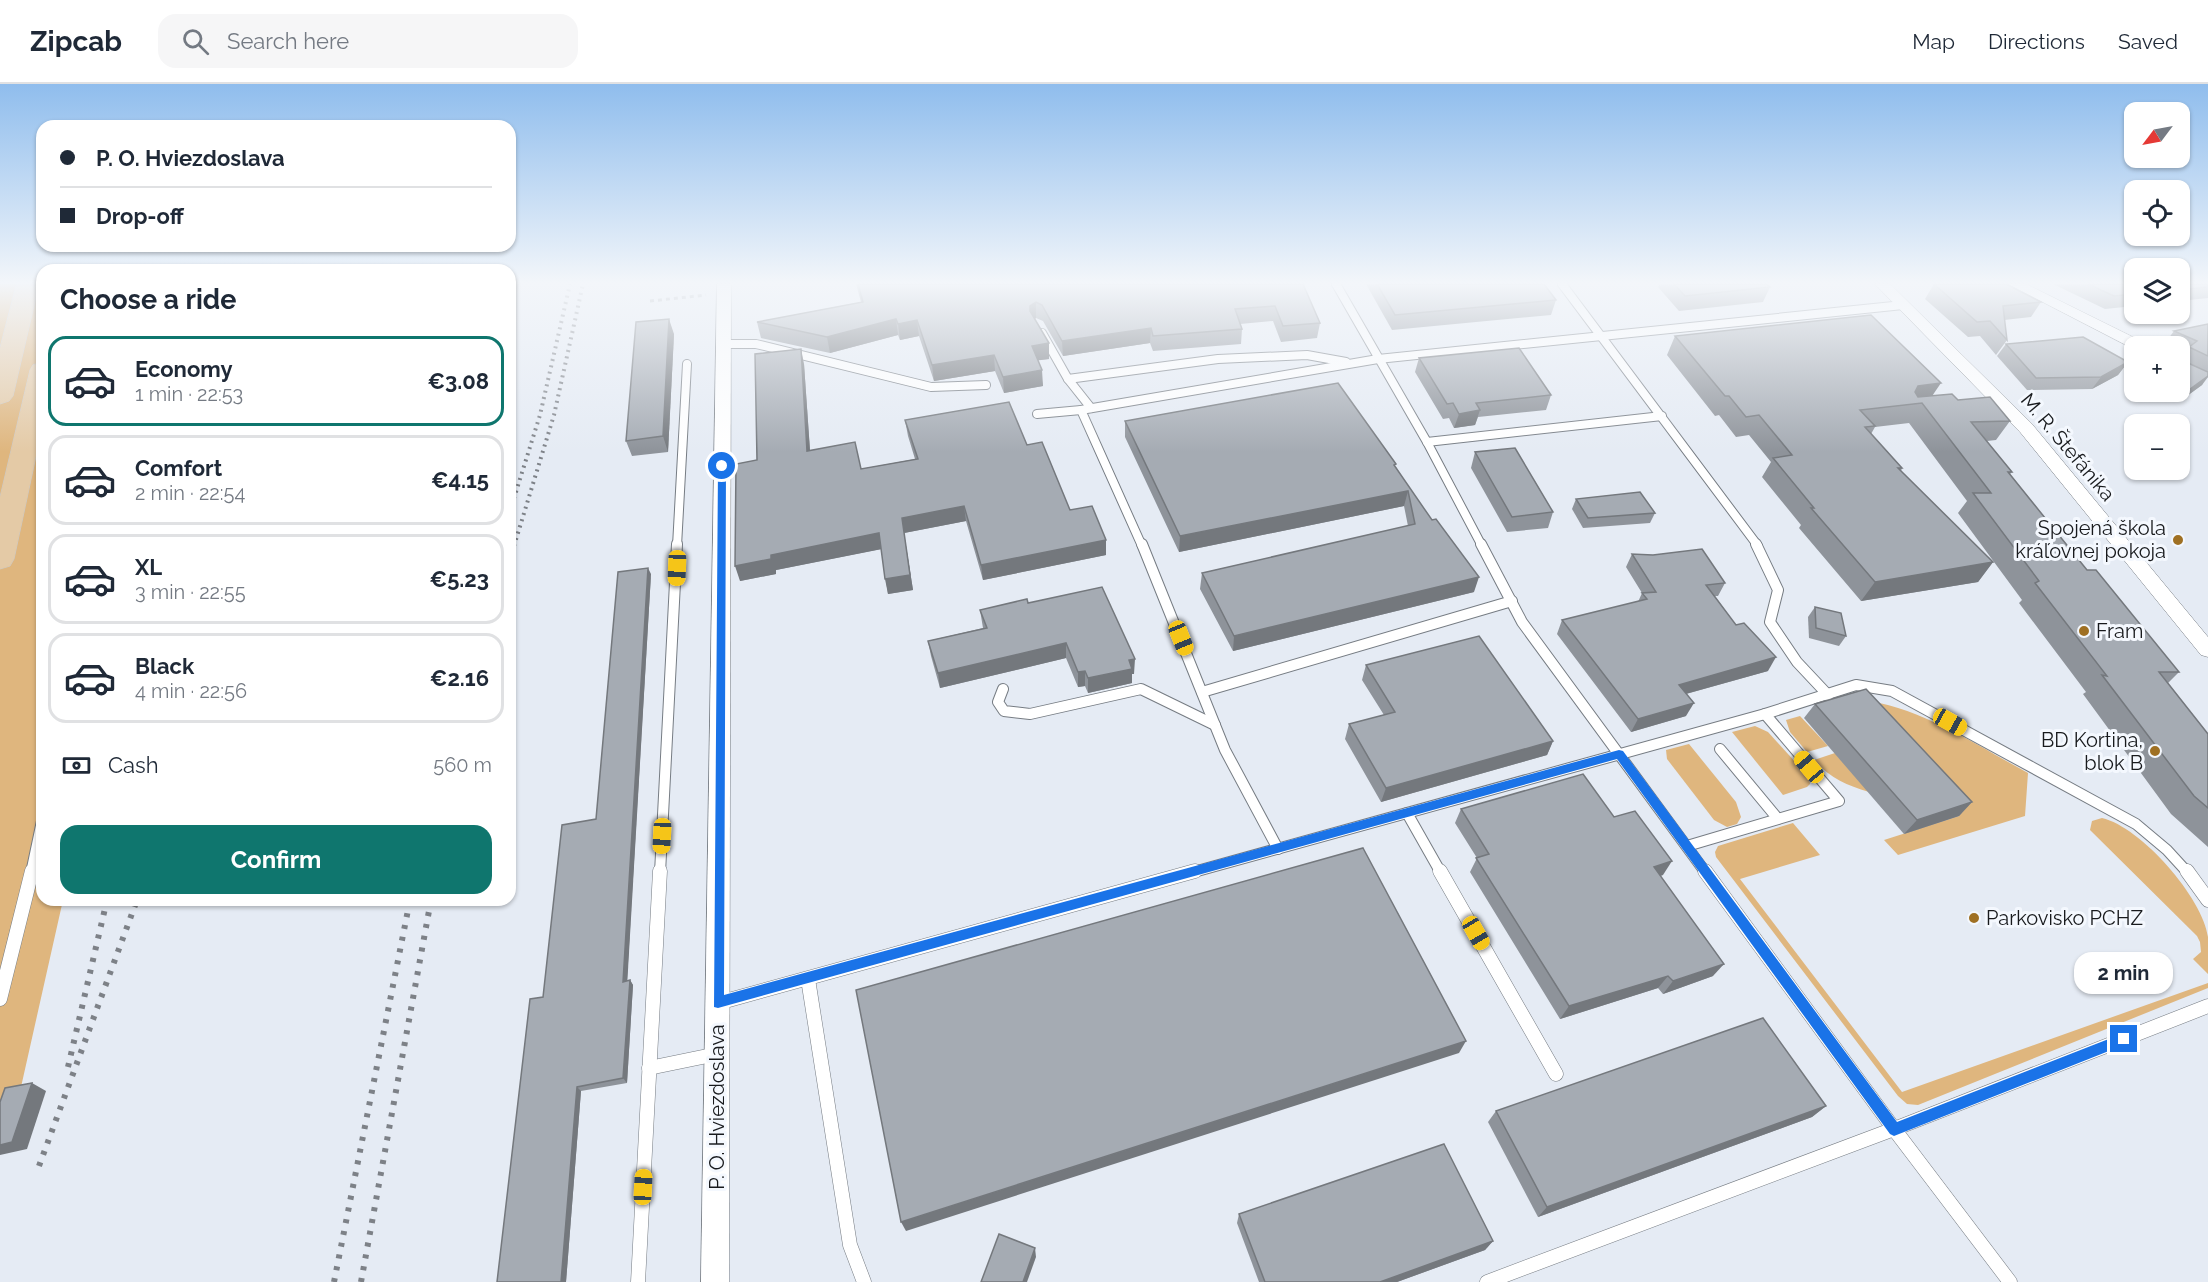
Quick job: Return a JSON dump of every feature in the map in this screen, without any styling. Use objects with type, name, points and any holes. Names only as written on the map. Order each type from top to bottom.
[{"type":"main road","points":[[0,396],[14,340]]},
{"type":"main road","points":[[0,559],[36,397]]},
{"type":"street","name":"P. O. Hviezdoslava","points":[[716,1282],[724,340]]},
{"type":"street","name":"M. R. Štefánika","points":[[1938,340],[2020,422],[2208,650]]},
{"type":"lane","points":[[1046,340],[1086,409],[1225,750],[1278,849]]},
{"type":"lane","points":[[1367,340],[1427,442],[1522,622],[1894,1129],[2010,1282]]},
{"type":"lane","points":[[1037,414],[1086,409],[1378,359],[1555,340]]},
{"type":"lane","points":[[1604,340],[1760,549],[1778,590],[1770,622],[1797,662],[1828,695]]},
{"type":"lane","points":[[724,344],[756,344],[931,387],[986,385]]},
{"type":"lane","points":[[1068,379],[1090,374],[1218,359],[1307,355],[1352,363]]},
{"type":"lane","points":[[638,1282],[687,364]]},
{"type":"lane","points":[[1427,442],[1662,416]]},
{"type":"lane","points":[[1202,692],[1512,601]]},
{"type":"lane","points":[[718,1003],[1765,714],[1856,685],[1892,691],[2136,824],[2168,849],[2188,870],[2208,900]]},
{"type":"lane","points":[[1003,689],[998,702],[1004,711],[1030,714],[1141,689],[1215,725]]},
{"type":"lane","points":[[1687,846],[1839,801],[1765,714]]},
{"type":"lane","points":[[1720,749],[1778,819]]},
{"type":"lane","points":[[1407,813],[1556,1074]]},
{"type":"lane","points":[[0,999],[25,904],[36,850]]},
{"type":"lane","points":[[808,979],[850,1245],[864,1282]]},
{"type":"lane","points":[[1487,1282],[1894,1129],[2208,1006]]},
{"type":"lane","points":[[649,1068],[718,1054]]},
{"type":"shaded area","points":[[0,340],[36,340],[36,906],[62,906],[19,1096],[0,1149]]},
{"type":"shaded area","points":[[1870,701],[1932,721],[2028,773],[2025,816],[1898,855],[1884,840],[1959,816]]},
{"type":"shaded area","points":[[1800,716],[1828,746],[1807,752],[1790,732],[1786,720]]},
{"type":"shaded area","points":[[1755,726],[1768,732],[1809,777],[1810,784],[1807,787],[1783,795],[1732,732]]},
{"type":"shaded area","points":[[1689,744],[1736,802],[1741,817],[1737,824],[1727,827],[1714,820],[1667,759],[1666,750]]},
{"type":"shaded area","points":[[1835,753],[1869,792],[1839,780],[1826,772],[1814,760]]},
{"type":"shaded area","points":[[2102,818],[2118,824],[2151,849],[2183,885],[2204,921],[2208,937],[2208,974],[2193,959],[2201,952],[2197,936],[2090,830],[2092,821]]},
{"type":"shaded area","points":[[1793,823],[1820,855],[1740,879],[1902,1092],[2208,983],[2208,988],[1918,1105],[1907,1104],[1898,1096],[1716,857],[1715,852],[1718,846]]},
{"type":"building","points":[[634,340],[668,340],[663,436],[626,441]]},
{"type":"building","points":[[924,340],[1047,340],[1049,343],[1032,346],[1042,370],[1003,377],[994,355],[932,365]]},
{"type":"building","points":[[1678,340],[1897,340],[1941,383],[1918,386],[1915,392],[1918,397],[1952,394],[1958,400],[1990,397],[2010,421],[1971,422],[2087,570],[2096,570],[2179,672],[2159,672],[2208,734],[2208,808],[2194,796],[2102,675],[2107,676],[2035,583],[2039,581],[1973,493],[1991,493],[1922,403],[1860,410],[1875,426],[1865,427],[1902,468],[1898,468],[1993,562],[1875,582],[1811,508],[1814,508],[1773,458],[1792,455],[1759,415],[1746,417],[1729,396],[1725,396]]},
{"type":"building","points":[[2051,340],[2088,340],[2124,360],[2124,364],[2101,377],[2036,378],[2006,344]]},
{"type":"building","points":[[2194,340],[2208,340],[2208,356],[2190,347],[2197,341]]},
{"type":"building","points":[[1519,348],[1551,395],[1476,403],[1480,410],[1459,414],[1453,403],[1447,404],[1419,358]]},
{"type":"building","points":[[801,349],[807,451],[855,442],[861,469],[918,459],[905,420],[1009,402],[1027,445],[1042,442],[1070,510],[1092,506],[1106,540],[981,565],[964,506],[902,518],[910,575],[885,579],[879,533],[771,555],[771,559],[735,566],[736,464],[757,460],[755,354]]},
{"type":"building","points":[[2190,364],[2208,372],[2208,376],[2190,389]]},
{"type":"building","points":[[1338,383],[1396,464],[1394,465],[1432,520],[1436,519],[1479,577],[1234,636],[1202,573],[1415,524],[1408,491],[1180,536],[1125,421]]},
{"type":"building","points":[[1515,448],[1553,512],[1512,517],[1475,452]]},
{"type":"building","points":[[1640,492],[1655,513],[1588,518],[1576,499]]},
{"type":"building","points":[[1702,549],[1725,583],[1706,585],[1736,625],[1744,623],[1776,657],[1679,685],[1694,703],[1638,719],[1562,620],[1647,599],[1642,593],[1656,592],[1632,554],[1653,555]]},
{"type":"building","points":[[648,568],[623,982],[630,980],[623,1078],[577,1087],[561,1282],[497,1282],[530,999],[543,997],[562,825],[596,819],[618,572]]},
{"type":"building","points":[[1102,587],[1135,659],[1129,660],[1132,669],[1088,678],[1085,671],[1078,672],[1066,643],[938,673],[928,641],[987,628],[980,610],[1027,599],[1028,603]]},
{"type":"building","points":[[1815,607],[1841,613],[1846,636],[1816,628]]},
{"type":"building","points":[[1479,636],[1553,741],[1386,788],[1349,724],[1395,712],[1366,665]]},
{"type":"building","points":[[1866,689],[1972,802],[1917,820],[1815,704]]},
{"type":"building","points":[[1583,774],[1614,817],[1635,811],[1672,861],[1654,867],[1724,964],[1673,981],[1668,976],[1569,1006],[1476,858],[1489,854],[1461,809]]},
{"type":"building","points":[[1363,848],[1466,1041],[901,1222],[856,990]]},
{"type":"building","points":[[1763,1018],[1826,1106],[1547,1207],[1496,1111]]},
{"type":"building","points":[[32,1083],[12,1142],[0,1145],[0,1102],[5,1088]]},
{"type":"building","points":[[1444,1144],[1493,1241],[1380,1282],[1265,1282],[1239,1214]]},
{"type":"building","points":[[999,1234],[1035,1248],[1023,1282],[981,1282]]},
{"type":"railway","points":[[516,492],[540,415],[557,340]]},
{"type":"railway","points":[[516,539],[554,415],[571,340]]},
{"type":"railway","points":[[68,1067],[106,906]]},
{"type":"railway","points":[[39,1166],[135,906]]},
{"type":"railway","points":[[334,1282],[409,906]]},
{"type":"railway","points":[[361,1282],[430,906]]},
{"type":"place","name":"Spojená škola kráľovnej pokoja","points":[[2178,540]]},
{"type":"place","name":"Fram","points":[[2084,631]]},
{"type":"place","name":"BD Kortina, blok B","points":[[2155,751]]},
{"type":"place","name":"Parkovisko PCHZ","points":[[1974,918]]},
{"type":"route","points":[[722,466],[718,1003],[1619,754],[1894,1129],[2124,1039]]}]
